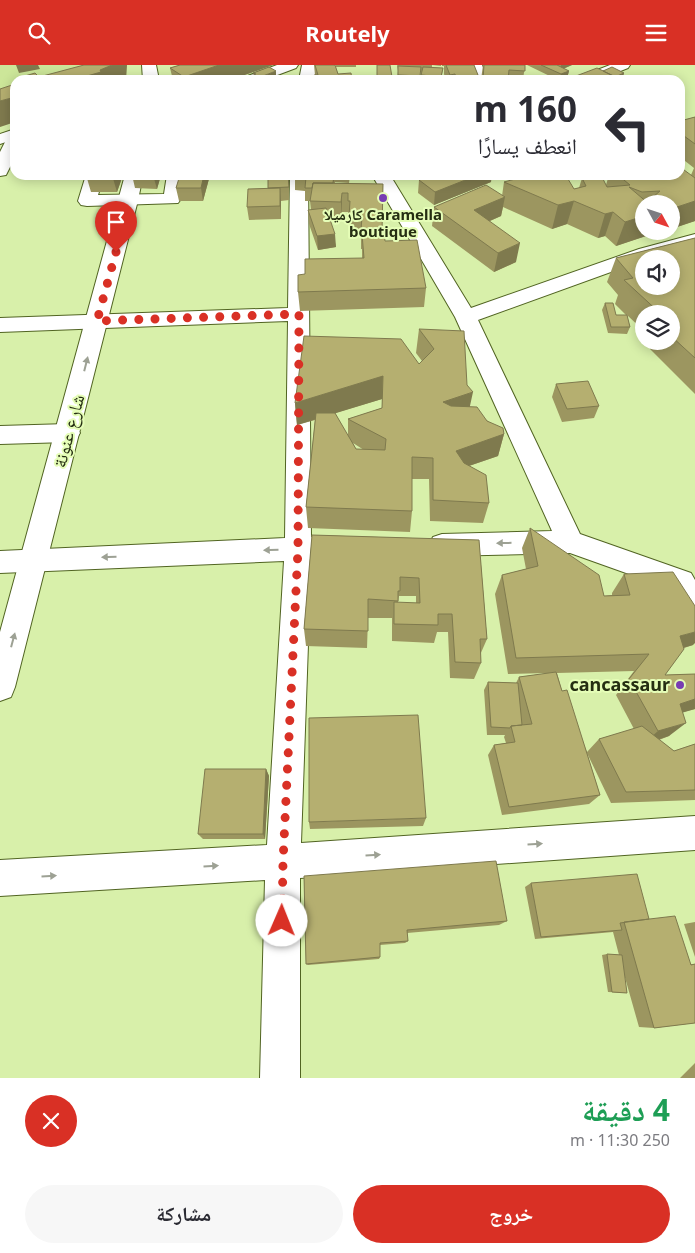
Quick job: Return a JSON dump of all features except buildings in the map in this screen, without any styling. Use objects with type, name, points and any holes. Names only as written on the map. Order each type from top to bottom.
[{"type":"street","points":[[264,75],[291,65]]},
{"type":"street","points":[[594,75],[625,67]]},
{"type":"street","points":[[0,171],[10,148]]},
{"type":"street","points":[[93,180],[87,201],[172,199],[175,180]]},
{"type":"street","name":"شارع عنونة","points":[[0,687],[130,200],[133,180]]},
{"type":"street","points":[[280,1078],[283,862],[298,549],[299,180]]},
{"type":"street","points":[[384,180],[466,317],[570,542]]},
{"type":"street","points":[[466,317],[646,253],[695,240]]},
{"type":"street","points":[[0,325],[299,314]]},
{"type":"street","points":[[0,435],[68,433]]},
{"type":"street","points":[[415,546],[570,542],[681,581],[695,605]]},
{"type":"street","points":[[0,562],[337,548]]},
{"type":"street","points":[[0,879],[283,862],[695,833]]},
{"type":"shaded area","points":[[0,65],[127,65],[126,75],[10,75],[10,124],[0,127]]},
{"type":"place","name":"كارميلا Caramella boutique","points":[[383,198]]},
{"type":"place","name":"cancassaur","points":[[680,685]]},
{"type":"route","points":[[116,252],[97,321],[299,314],[298,549],[283,862],[282,921]]}]
